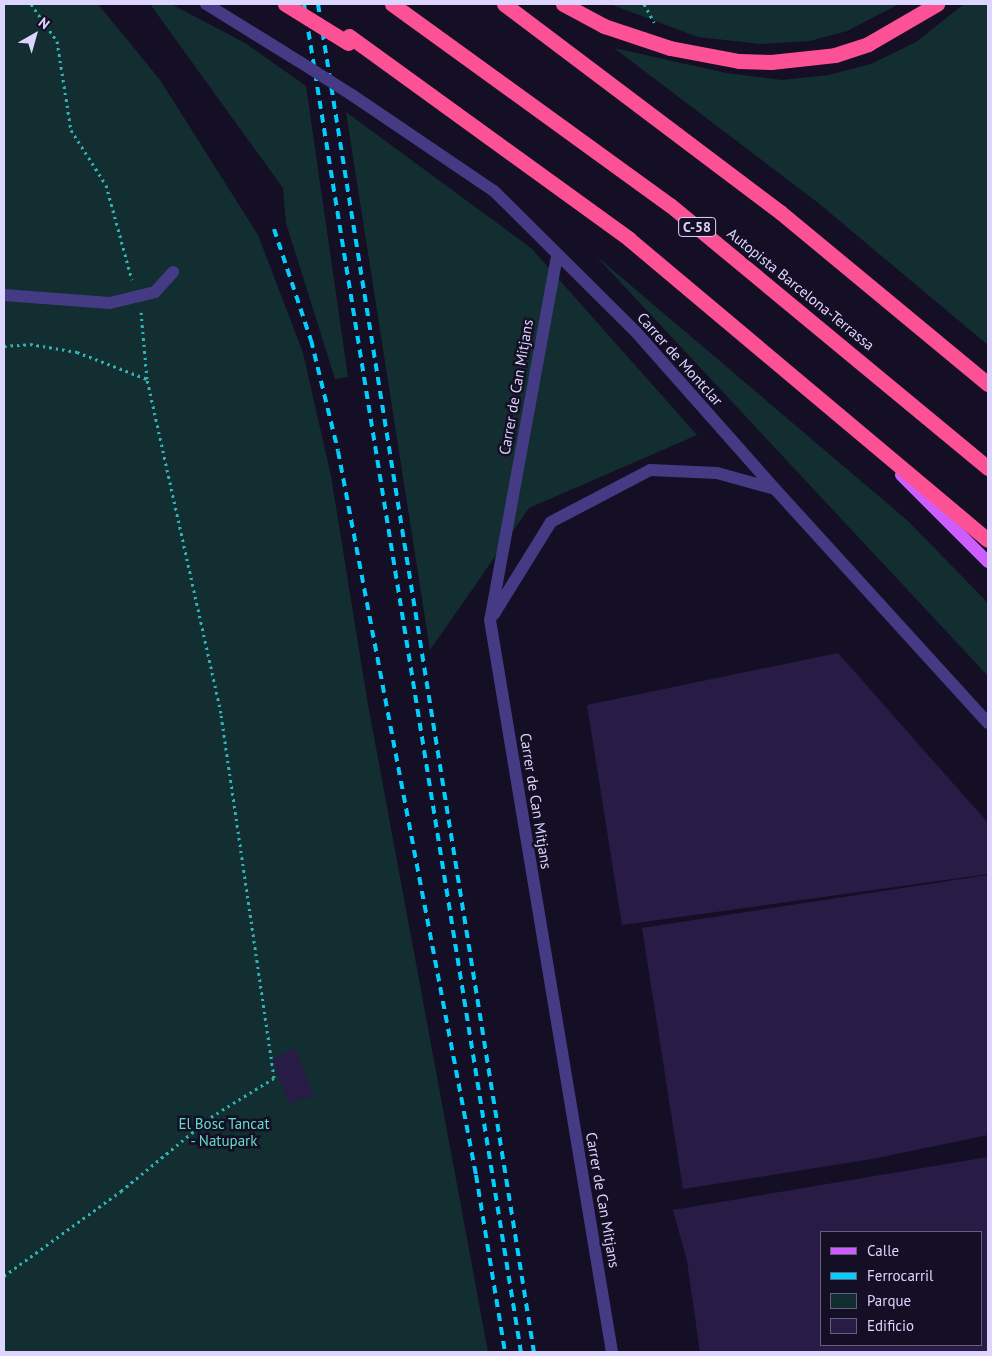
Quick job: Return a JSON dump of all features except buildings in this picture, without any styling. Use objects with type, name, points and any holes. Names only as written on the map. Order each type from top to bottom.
[{"type":"highway","points":[[285,4],[349,39]]},
{"type":"highway","points":[[305,4],[349,39],[426,92],[629,239],[813,390],[988,540]]},
{"type":"highway","name":"Autopista Barcelona-Terrassa","points":[[392,4],[670,205],[988,468]]},
{"type":"highway","points":[[504,4],[780,212],[988,384]]},
{"type":"highway","points":[[563,4],[604,26],[670,48],[739,62],[771,62],[835,55],[868,44],[937,4]]},
{"type":"main road","points":[[813,390],[988,562]]},
{"type":"street","name":"Carrer de Montclar","points":[[206,4],[352,95],[494,191],[557,256],[636,332],[775,490],[988,723]]},
{"type":"street","name":"Carrer de Can Mitjans","points":[[557,256],[490,620],[612,1352]]},
{"type":"street","points":[[4,295],[110,303],[155,292],[173,272]]},
{"type":"street","points":[[490,620],[551,522],[650,470],[717,473],[775,490]]},
{"type":"path","points":[[4,1276],[121,1191],[211,1116],[274,1078],[221,713],[147,380],[139,296],[120,250],[106,186],[71,130],[57,41],[31,4]]},
{"type":"path","points":[[4,346],[30,344],[77,352],[147,380]]},
{"type":"green space","name":"El Bosc Tancat - Natupark","points":[[4,4],[98,4],[160,80],[258,235],[303,353],[331,476],[367,699],[488,1352],[4,1352]]},
{"type":"green space","points":[[150,4],[171,4],[245,43],[306,86],[348,377],[335,379],[286,223],[283,188]]},
{"type":"green space","points":[[610,4],[899,4],[847,31],[810,41],[761,44],[698,37]]},
{"type":"green space","points":[[964,4],[988,4],[988,345],[817,202],[614,48],[726,73],[782,80],[828,75],[871,64],[916,42]]},
{"type":"green space","points":[[346,112],[531,248],[697,435],[529,508],[430,650]]},
{"type":"green space","points":[[595,255],[908,521],[988,603],[988,676]]},
{"type":"railway","points":[[304,4],[521,1352]]},
{"type":"railway","points":[[318,4],[534,1352]]},
{"type":"railway","points":[[274,229],[311,340],[338,451],[476,1175],[505,1352]]}]
